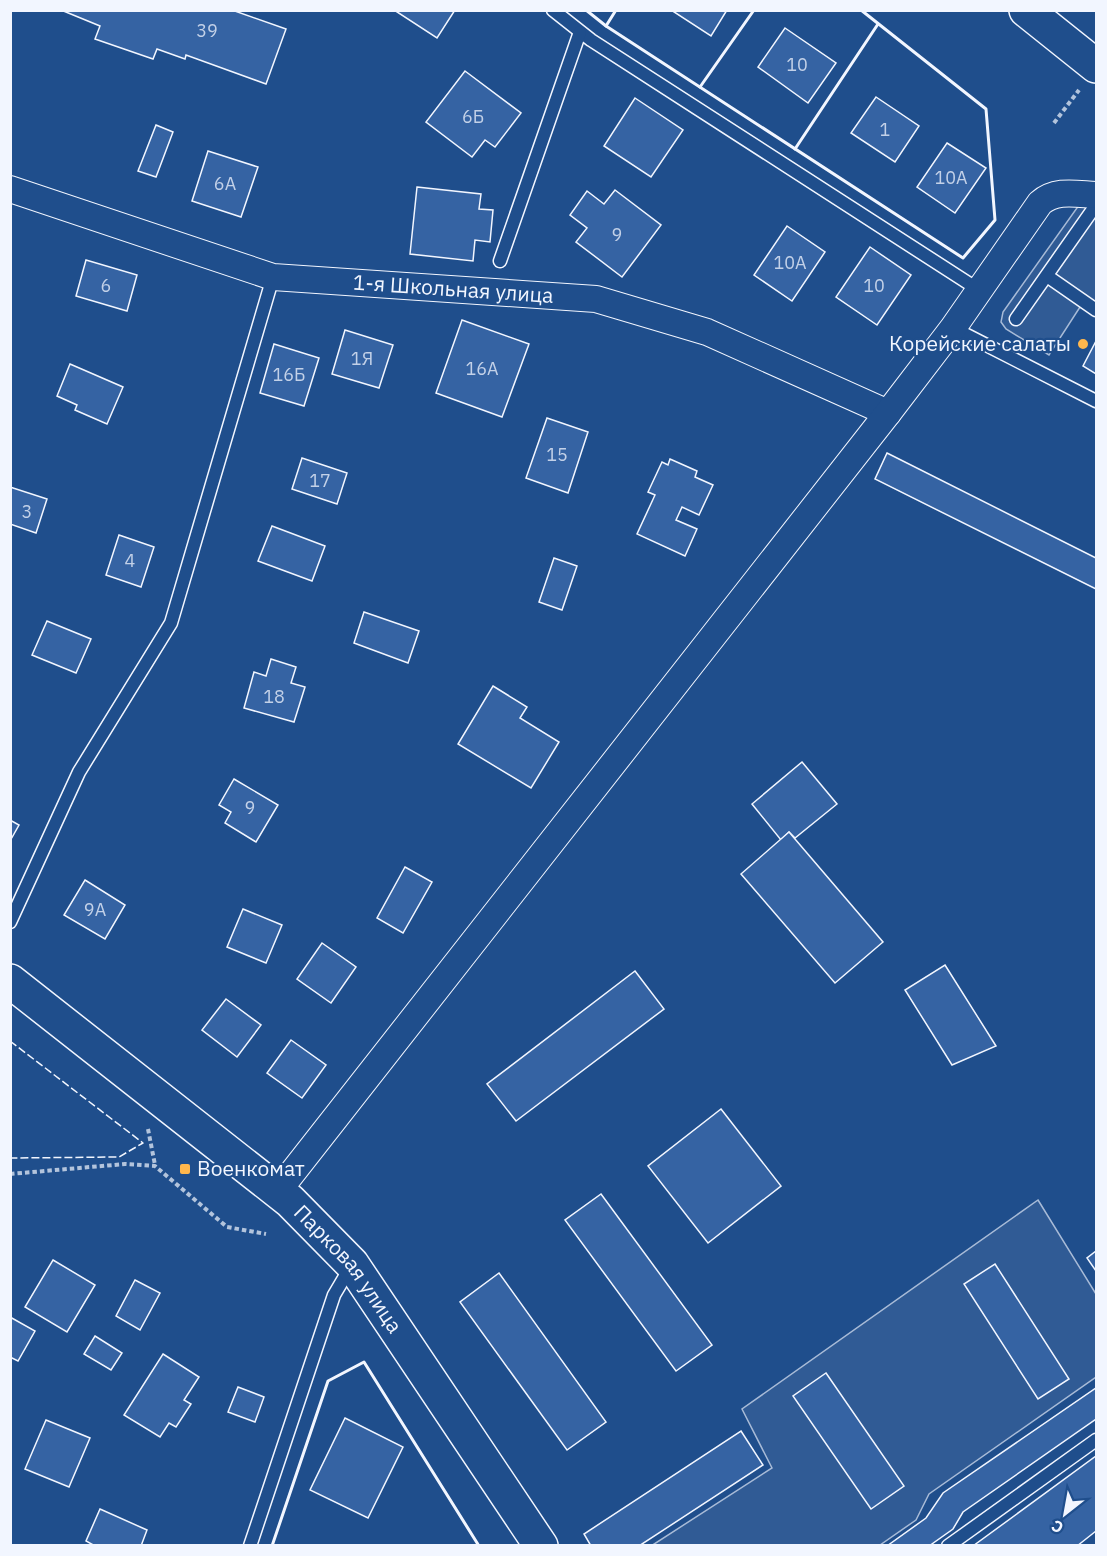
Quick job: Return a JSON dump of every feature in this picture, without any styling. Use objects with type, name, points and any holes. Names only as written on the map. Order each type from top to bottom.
[{"type":"street","points":[[1026,10],[1090,75]]},
{"type":"street","name":"1-я Школьная улица","points":[[10,189],[273,277],[596,299],[707,332],[888,413]]},
{"type":"street","points":[[278,1191],[888,413],[953,328],[1040,203],[1049,195],[1059,193],[1095,207]]},
{"type":"street","name":"Парковая улица","points":[[10,981],[278,1191],[352,1264],[541,1545]]},
{"type":"lane","points":[[553,10],[580,32],[979,290]]},
{"type":"lane","points":[[500,261],[580,32]]},
{"type":"lane","points":[[1016,319],[1095,207]]},
{"type":"lane","points":[[1047,276],[1096,310]]},
{"type":"lane","points":[[10,922],[80,772],[171,623],[273,277]]},
{"type":"lane","points":[[953,328],[1096,401]]},
{"type":"lane","points":[[250,1545],[334,1295],[352,1264]]},
{"type":"lane","points":[[948,1545],[1096,1440]]},
{"type":"path","points":[[1054,123],[1090,75]]},
{"type":"path","points":[[10,1174],[125,1164],[155,1166],[227,1227],[266,1234]]},
{"type":"shaded area","points":[[1084,198],[1096,207],[1096,315],[1080,307],[1049,355],[1006,329],[1001,322],[1003,312]]},
{"type":"shaded area","points":[[1038,1200],[1096,1294],[1096,1377],[929,1494],[916,1520],[880,1545],[651,1546],[772,1468],[742,1409]]},
{"type":"building","points":[[61,10],[232,10],[286,29],[266,84],[186,55],[185,59],[157,49],[153,59],[95,39],[100,26]]},
{"type":"building","points":[[394,10],[455,10],[437,38]]},
{"type":"building","points":[[671,10],[727,10],[711,36]]},
{"type":"building","points":[[785,28],[836,63],[808,103],[758,67]]},
{"type":"building","points":[[465,71],[521,113],[495,147],[485,140],[472,157],[426,122]]},
{"type":"building","points":[[876,97],[919,126],[895,162],[851,133]]},
{"type":"building","points":[[635,98],[683,130],[651,177],[604,146]]},
{"type":"building","points":[[156,125],[173,132],[156,177],[138,171]]},
{"type":"building","points":[[947,143],[986,168],[955,213],[917,187]]},
{"type":"building","points":[[208,151],[258,167],[241,217],[192,201]]},
{"type":"building","points":[[417,187],[481,194],[479,209],[493,210],[490,242],[475,240],[473,261],[410,254]]},
{"type":"building","points":[[615,190],[661,225],[622,277],[576,242],[587,228],[570,215],[587,191],[604,204]]},
{"type":"building","points":[[787,226],[825,252],[792,301],[754,275]]},
{"type":"building","points":[[870,247],[911,275],[877,325],[836,297]]},
{"type":"building","points":[[86,260],[137,275],[127,311],[76,296]]},
{"type":"building","points":[[462,320],[529,344],[502,417],[436,393]]},
{"type":"building","points":[[345,330],[393,345],[379,388],[332,374]]},
{"type":"building","points":[[1096,341],[1096,374],[1083,366]]},
{"type":"building","points":[[274,344],[319,358],[304,406],[260,393]]},
{"type":"building","points":[[70,364],[123,387],[107,424],[75,410],[77,405],[57,396]]},
{"type":"building","points":[[547,418],[588,432],[568,493],[526,478]]},
{"type":"building","points":[[887,453],[1096,558],[1096,589],[875,479]]},
{"type":"building","points":[[302,458],[347,473],[337,504],[292,489]]},
{"type":"building","points":[[670,459],[697,471],[695,477],[713,485],[699,515],[682,507],[676,520],[697,529],[685,556],[637,534],[655,495],[648,492],[662,462],[668,465]]},
{"type":"building","points":[[10,487],[47,499],[36,533],[10,524]]},
{"type":"building","points":[[272,526],[325,546],[312,581],[258,561]]},
{"type":"building","points":[[119,535],[154,547],[141,587],[106,575]]},
{"type":"building","points":[[554,558],[577,566],[562,610],[539,602]]},
{"type":"building","points":[[364,612],[419,631],[408,663],[354,643]]},
{"type":"building","points":[[47,621],[91,639],[76,673],[32,655]]},
{"type":"building","points":[[271,659],[296,667],[291,683],[305,687],[294,722],[244,708],[254,672],[266,676]]},
{"type":"building","points":[[493,686],[527,707],[520,718],[559,742],[531,788],[458,744]]},
{"type":"building","points":[[802,762],[837,804],[795,838],[789,832],[781,840],[752,804]]},
{"type":"building","points":[[234,779],[278,805],[256,842],[225,823],[231,812],[219,805]]},
{"type":"building","points":[[10,820],[19,825],[10,841]]},
{"type":"building","points":[[789,832],[883,942],[835,983],[741,874]]},
{"type":"building","points":[[405,867],[432,882],[403,933],[377,918]]},
{"type":"building","points":[[85,880],[125,905],[105,939],[64,915]]},
{"type":"building","points":[[243,909],[282,925],[266,963],[227,947]]},
{"type":"building","points":[[322,943],[356,967],[331,1003],[297,979]]},
{"type":"building","points":[[945,965],[996,1046],[952,1065],[905,990]]},
{"type":"building","points":[[635,971],[664,1009],[516,1121],[487,1084]]},
{"type":"building","points":[[226,999],[261,1025],[237,1057],[202,1030]]},
{"type":"building","points":[[291,1040],[326,1065],[302,1098],[267,1073]]},
{"type":"building","points":[[721,1109],[781,1186],[708,1243],[648,1166]]},
{"type":"building","points":[[601,1194],[712,1345],[676,1371],[565,1220]]},
{"type":"building","points":[[1096,1251],[1096,1271],[1087,1258]]},
{"type":"building","points":[[53,1260],[95,1285],[67,1332],[25,1307]]},
{"type":"building","points":[[995,1264],[1069,1379],[1038,1399],[964,1284]]},
{"type":"building","points":[[499,1273],[606,1422],[567,1450],[460,1302]]},
{"type":"building","points":[[135,1280],[160,1293],[140,1330],[116,1316]]},
{"type":"building","points":[[10,1317],[35,1331],[18,1361],[10,1357]]},
{"type":"building","points":[[95,1336],[122,1353],[111,1370],[84,1354]]},
{"type":"building","points":[[163,1354],[199,1377],[184,1400],[191,1404],[176,1427],[169,1423],[160,1437],[124,1415]]},
{"type":"building","points":[[826,1373],[904,1486],[871,1509],[793,1396]]},
{"type":"building","points":[[238,1387],[264,1397],[255,1422],[228,1412]]},
{"type":"building","points":[[1096,1388],[1096,1419],[963,1512],[953,1529],[929,1546],[887,1546],[926,1518],[943,1493]]},
{"type":"building","points":[[345,1418],[403,1447],[368,1518],[310,1490]]},
{"type":"building","points":[[46,1420],[90,1438],[69,1487],[25,1469]]},
{"type":"building","points":[[741,1431],[763,1465],[639,1546],[591,1546],[584,1534]]},
{"type":"building","points":[[1096,1456],[1096,1531],[1077,1546],[973,1546]]},
{"type":"building","points":[[100,1509],[147,1530],[141,1546],[95,1546],[86,1541]]},
{"type":"fence","points":[[10,1041],[143,1143],[119,1157],[10,1158]]},
{"type":"wall","points":[[586,10],[606,26],[963,258],[995,220],[986,109],[861,10]]},
{"type":"wall","points":[[606,26],[616,10]]},
{"type":"wall","points":[[700,87],[754,10]]},
{"type":"wall","points":[[795,149],[878,24]]},
{"type":"wall","points":[[272,1546],[328,1381],[364,1362],[479,1546]]},
{"type":"place","name":"Корейские салаты","points":[[1083,344]]},
{"type":"place","name":"Военкомат","points":[[185,1169]]}]
